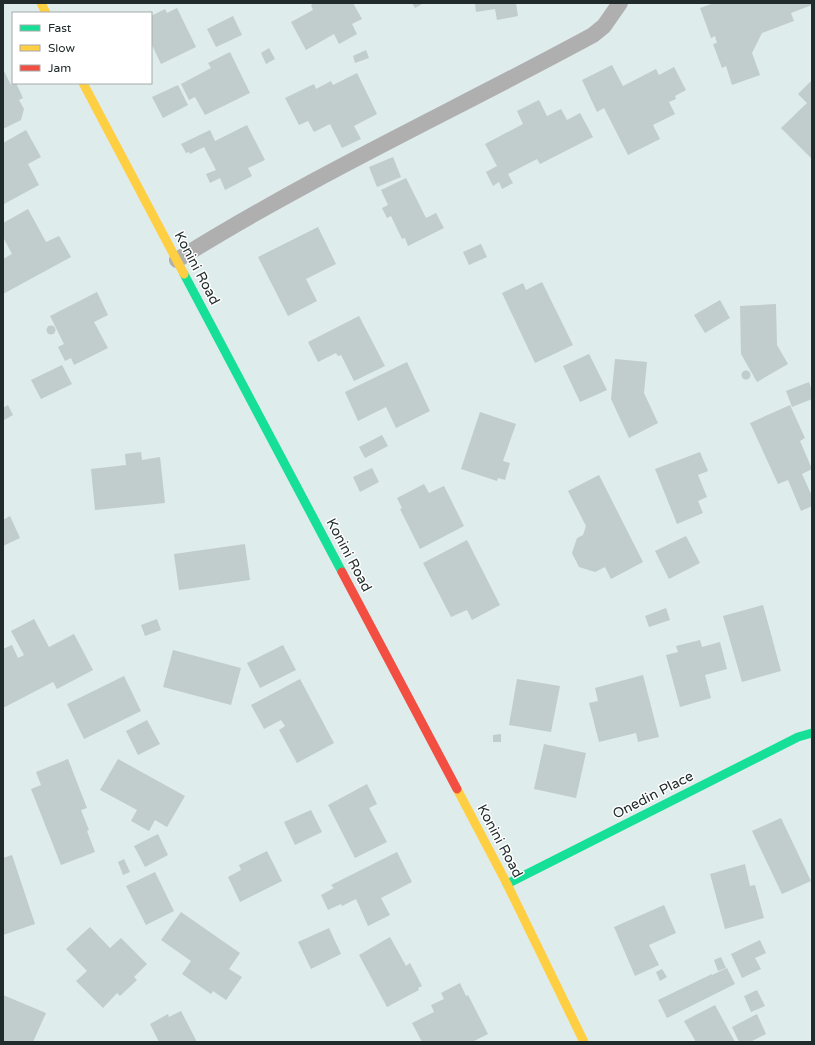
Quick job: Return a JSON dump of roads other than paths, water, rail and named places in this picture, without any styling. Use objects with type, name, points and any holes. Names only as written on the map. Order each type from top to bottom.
[{"type":"street","points":[[41,3],[46,12]]},
{"type":"street","name":"Konini Road","points":[[84,84],[507,884],[584,1042]]},
{"type":"street","name":"Onedin Place","points":[[507,884],[798,737],[812,733]]},
{"type":"lane","points":[[177,260],[233,226],[316,180],[593,35],[604,26],[620,3]]}]
